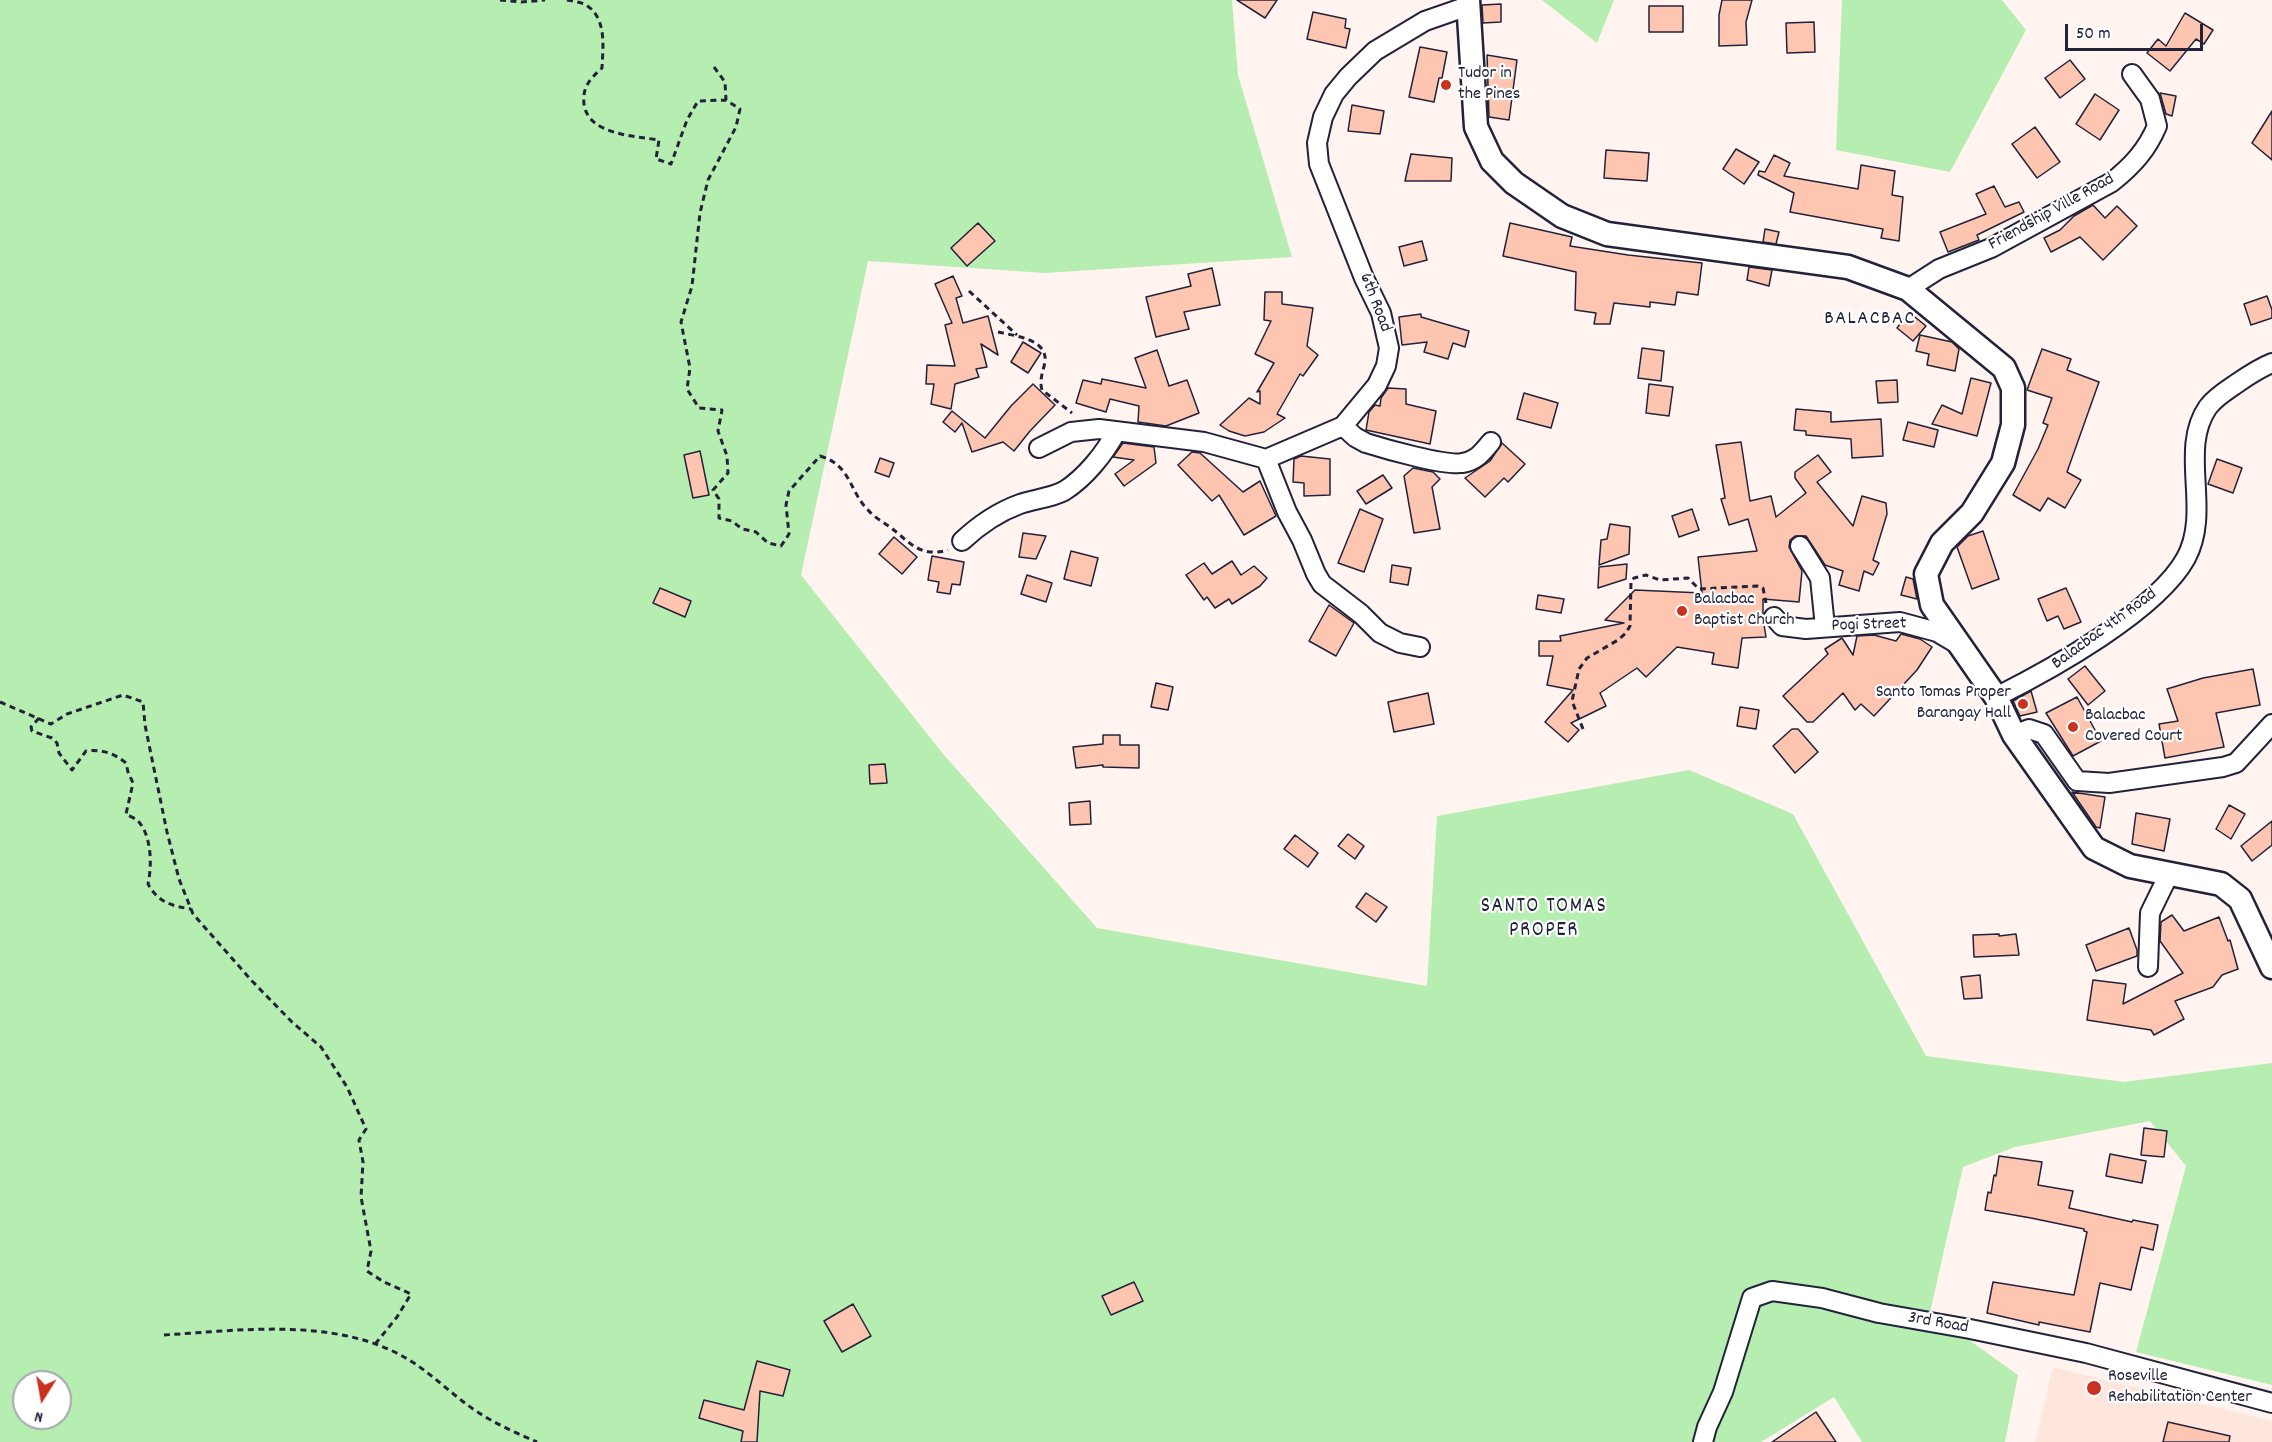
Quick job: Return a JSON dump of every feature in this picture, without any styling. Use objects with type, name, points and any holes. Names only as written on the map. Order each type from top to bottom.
[{"type":"main road","points":[[1468,3],[1476,127],[1492,160],[1514,183],[1562,216],[1606,234],[1848,267],[1908,289],[2004,368],[2013,388],[2013,425],[2003,463],[1972,513],[1942,543],[1926,574],[1932,604],[1996,697],[2014,735],[2094,848],[2130,866],[2221,884],[2240,899],[2272,967]]},
{"type":"street","name":"6th Road","points":[[1266,459],[1344,426],[1377,385],[1386,366],[1389,348],[1381,313],[1364,278],[1319,164],[1317,143],[1323,117],[1334,94],[1375,51],[1425,21],[1468,3]]},
{"type":"street","name":"Friendship Ville Road","points":[[1908,289],[1939,269],[1991,248],[2112,182],[2129,168],[2143,152],[2157,126],[2150,99],[2132,74]]},
{"type":"street","name":"Balacbac 4th Road","points":[[1996,697],[2045,673],[2083,648],[2120,623],[2169,583],[2186,558],[2194,538],[2198,516],[2194,444],[2199,423],[2209,405],[2222,393],[2258,369],[2272,363]]},
{"type":"street","points":[[1344,426],[1366,442],[1446,463],[1461,464],[1472,460],[1481,455],[1491,442]]},
{"type":"street","points":[[962,541],[979,524],[1020,504],[1062,492],[1076,482],[1109,446],[1107,431]]},
{"type":"street","points":[[1039,448],[1071,432],[1107,431],[1204,442],[1266,459],[1287,512],[1322,584],[1361,614],[1380,633],[1400,643],[1420,647]]},
{"type":"street","points":[[1800,546],[1821,578],[1825,627]]},
{"type":"street","name":"Pogi Street","points":[[1774,617],[1782,626],[1790,628],[1900,622],[1937,632],[1963,647]]},
{"type":"street","points":[[2014,735],[2029,729],[2044,734],[2077,781],[2109,783],[2236,763],[2272,724]]},
{"type":"street","points":[[2148,967],[2150,913],[2169,873]]},
{"type":"street","name":"3rd Road","points":[[1703,1442],[1723,1392],[1752,1298],[1772,1291],[1822,1298],[1879,1314],[1970,1329],[2086,1353],[2272,1403]]},
{"type":"path","points":[[500,0],[521,2],[545,0]]},
{"type":"path","points":[[567,0],[585,4],[600,20],[603,44],[602,68],[588,81],[583,93],[585,113],[599,127],[659,140],[656,159],[671,164],[687,120],[698,101],[726,100],[740,109],[736,127],[708,180],[700,213],[692,286],[681,322],[690,368],[687,389],[699,408],[722,410],[718,431],[727,456],[728,473],[713,490],[719,499],[719,518],[732,521],[742,529],[756,532],[768,543],[781,546],[789,534],[786,505],[789,491],[820,456],[831,459],[844,470],[867,510],[894,530],[904,541],[924,551],[945,551],[962,541]]},
{"type":"path","points":[[714,67],[725,82],[726,100]]},
{"type":"path","points":[[969,291],[1018,336]]},
{"type":"path","points":[[998,332],[1018,336],[1042,348],[1045,354],[1041,380],[1042,390],[1064,409],[1107,431]]},
{"type":"path","points":[[1583,729],[1572,701],[1579,669],[1587,658],[1626,633],[1630,626],[1631,581],[1634,578],[1646,575],[1660,580],[1688,578],[1699,590],[1757,586],[1763,588],[1766,602],[1774,617]]},
{"type":"path","points":[[0,702],[51,723],[86,706],[123,695],[143,702],[145,724],[167,832],[179,879],[191,909],[252,981],[292,1022],[321,1047],[347,1087],[366,1129],[359,1140],[363,1162],[361,1197],[371,1251],[367,1271],[384,1282],[411,1294],[397,1317],[376,1343]]},
{"type":"path","points":[[39,718],[31,727],[32,731],[52,738],[57,743],[59,753],[72,770],[86,750],[99,749],[119,757],[126,763],[134,783],[126,814],[139,822],[146,836],[151,870],[148,884],[153,894],[165,903],[191,909]]},
{"type":"path","points":[[164,1335],[298,1329],[344,1335],[376,1343],[414,1363],[478,1412],[537,1442]]},
{"type":"shaded area","name":"Roseville Rehabilitation Center","points":[[2053,1367],[2272,1421],[2272,1442],[2035,1442]]},
{"type":"green space","points":[[0,0],[1232,0],[1238,75],[1292,257],[1045,273],[868,261],[801,575],[944,755],[1097,928],[1427,986],[1437,816],[1689,770],[1793,814],[1926,1056],[2124,1082],[2272,1063],[2272,1385],[2136,1352],[2186,1166],[2150,1121],[2015,1147],[1963,1167],[1930,1312],[2018,1375],[2005,1442],[1862,1442],[1834,1397],[1761,1442],[0,1442]]},
{"type":"green space","points":[[1542,0],[1614,0],[1597,43]]},
{"type":"green space","points":[[1842,0],[2002,0],[2026,30],[1950,172],[1836,150]]},
{"type":"building","points":[[1237,0],[1277,0],[1265,18]]},
{"type":"building","points":[[1722,0],[1752,0],[1746,22],[1747,45],[1719,46],[1719,15]]},
{"type":"building","points":[[1501,4],[1501,22],[1483,23],[1482,5]]},
{"type":"building","points":[[1649,6],[1683,6],[1683,32],[1649,32]]},
{"type":"building","points":[[1313,12],[1346,19],[1345,28],[1350,29],[1346,48],[1307,39]]},
{"type":"building","points":[[2185,13],[2213,30],[2204,44],[2196,39],[2170,71],[2147,53],[2158,39],[2166,46]]},
{"type":"building","points":[[1814,22],[1815,52],[1787,53],[1786,23]]},
{"type":"building","points":[[1420,47],[1447,52],[1434,102],[1409,97]]},
{"type":"building","points":[[1487,55],[1517,60],[1509,120],[1489,117]]},
{"type":"building","points":[[2070,60],[2085,79],[2060,98],[2045,78]]},
{"type":"building","points":[[2160,93],[2176,96],[2172,116],[2166,114]]},
{"type":"building","points":[[2095,94],[2119,110],[2100,140],[2076,124]]},
{"type":"building","points":[[1352,105],[1384,111],[1380,134],[1348,131]]},
{"type":"building","points":[[2272,111],[2272,160],[2252,143]]},
{"type":"building","points":[[2035,127],[2060,162],[2037,178],[2012,144]]},
{"type":"building","points":[[1736,149],[1759,162],[1744,184],[1723,169]]},
{"type":"building","points":[[1606,150],[1649,153],[1647,181],[1604,178]]},
{"type":"building","points":[[1411,154],[1452,158],[1451,181],[1405,181]]},
{"type":"building","points":[[1774,155],[1790,163],[1784,176],[1858,189],[1861,165],[1895,171],[1892,195],[1903,197],[1899,241],[1881,238],[1883,229],[1790,212],[1794,193],[1758,175],[1759,171],[1765,172]]},
{"type":"building","points":[[1994,186],[2005,207],[2019,202],[2024,212],[1977,235],[1979,240],[1948,252],[1940,232],[1986,214],[1976,194]]},
{"type":"building","points":[[2093,205],[2105,218],[2117,206],[2137,226],[2103,260],[2080,237],[2051,252],[2044,238],[2060,230],[2074,216]]},
{"type":"building","points":[[978,223],[995,241],[967,266],[951,248]]},
{"type":"building","points":[[1510,223],[1572,237],[1570,246],[1702,263],[1698,295],[1677,292],[1675,305],[1650,302],[1650,307],[1614,303],[1610,324],[1594,324],[1596,313],[1575,310],[1576,272],[1503,256]]},
{"type":"building","points":[[1765,229],[1779,232],[1776,244],[1763,242]]},
{"type":"building","points":[[1422,241],[1427,260],[1404,266],[1399,247]]},
{"type":"building","points":[[1749,267],[1772,270],[1769,286],[1747,280]]},
{"type":"building","points":[[1212,268],[1220,305],[1184,312],[1189,329],[1156,337],[1146,297],[1191,286],[1188,274]]},
{"type":"building","points":[[953,276],[962,296],[956,298],[963,323],[988,316],[998,355],[981,344],[987,367],[976,369],[979,377],[955,384],[951,409],[931,404],[934,384],[926,384],[927,365],[955,366],[945,325],[952,323],[935,284]]},
{"type":"building","points":[[1265,292],[1282,292],[1282,304],[1313,308],[1307,346],[1318,355],[1303,376],[1300,374],[1277,414],[1285,418],[1264,432],[1245,436],[1229,431],[1220,425],[1249,398],[1260,404],[1260,391],[1257,392],[1274,363],[1255,354],[1271,321],[1264,320]]},
{"type":"building","points":[[2267,296],[2272,318],[2251,325],[2244,304]]},
{"type":"building","points":[[1909,312],[1926,326],[1913,341],[1897,328]]},
{"type":"building","points":[[1421,314],[1421,317],[1469,331],[1465,347],[1453,343],[1448,359],[1424,352],[1427,342],[1402,345],[1399,317]]},
{"type":"building","points":[[1920,335],[1952,342],[1959,349],[1955,371],[1927,365],[1929,354],[1916,351]]},
{"type":"building","points":[[1023,342],[1041,353],[1028,373],[1011,362]]},
{"type":"building","points":[[1642,348],[1664,351],[1661,381],[1638,378]]},
{"type":"building","points":[[2042,349],[2071,359],[2067,370],[2099,382],[2067,472],[2081,480],[2065,508],[2048,498],[2040,511],[2013,495],[2048,425],[2043,423],[2052,398],[2027,390]]},
{"type":"building","points":[[1157,350],[1169,386],[1187,380],[1199,413],[1166,426],[1138,422],[1139,406],[1110,399],[1106,412],[1076,403],[1083,380],[1101,384],[1102,379],[1146,388],[1135,358]]},
{"type":"building","points":[[1971,378],[1991,383],[1977,436],[1932,424],[1942,405],[1962,414]]},
{"type":"building","points":[[1897,380],[1898,402],[1878,403],[1876,381]]},
{"type":"building","points":[[1033,384],[1055,405],[1014,451],[1003,442],[972,452],[962,423],[955,432],[943,422],[952,411],[985,438],[1011,406]]},
{"type":"building","points":[[1649,384],[1673,387],[1669,416],[1646,413]]},
{"type":"building","points":[[1388,388],[1406,389],[1406,404],[1436,411],[1430,444],[1366,430],[1369,412],[1375,405],[1380,406],[1381,398]]},
{"type":"building","points":[[1524,393],[1558,403],[1551,428],[1517,419]]},
{"type":"building","points":[[1796,409],[1831,412],[1831,422],[1881,419],[1883,456],[1852,458],[1851,439],[1806,435],[1806,431],[1794,430]]},
{"type":"building","points":[[1908,422],[1938,430],[1934,447],[1903,440]]},
{"type":"building","points":[[1741,442],[1750,501],[1771,496],[1776,517],[1806,493],[1795,478],[1795,472],[1818,455],[1831,472],[1817,482],[1853,526],[1862,496],[1886,503],[1887,514],[1873,560],[1879,563],[1873,575],[1864,571],[1859,591],[1839,585],[1843,571],[1825,565],[1806,536],[1795,536],[1790,540],[1789,547],[1802,571],[1799,602],[1763,599],[1766,637],[1742,638],[1738,668],[1712,664],[1714,653],[1677,647],[1646,677],[1637,668],[1600,693],[1606,706],[1571,723],[1579,730],[1568,742],[1545,722],[1573,690],[1547,685],[1553,656],[1539,656],[1539,641],[1561,641],[1560,636],[1624,623],[1605,620],[1635,590],[1702,593],[1698,557],[1757,551],[1748,519],[1729,525],[1721,499],[1725,498],[1716,445]]},
{"type":"building","points":[[1123,443],[1154,447],[1156,463],[1124,486],[1115,474],[1134,460],[1113,457]]},
{"type":"building","points":[[1502,443],[1525,464],[1508,482],[1504,478],[1485,497],[1465,478],[1490,461]]},
{"type":"building","points":[[700,451],[709,495],[693,498],[684,455]]},
{"type":"building","points":[[1192,452],[1200,453],[1243,492],[1260,481],[1276,516],[1244,535],[1219,495],[1212,501],[1178,465]]},
{"type":"building","points":[[1301,456],[1330,459],[1330,495],[1304,496],[1304,483],[1293,482],[1294,459]]},
{"type":"building","points":[[880,458],[894,463],[889,477],[875,472]]},
{"type":"building","points":[[2217,459],[2242,468],[2233,493],[2208,484]]},
{"type":"building","points":[[1413,468],[1433,472],[1440,479],[1432,487],[1440,529],[1414,533],[1404,476]]},
{"type":"building","points":[[1383,475],[1392,488],[1366,504],[1357,491]]},
{"type":"building","points":[[1360,509],[1383,519],[1364,572],[1338,563]]},
{"type":"building","points":[[1692,509],[1699,530],[1679,537],[1672,516]]},
{"type":"building","points":[[1610,524],[1630,527],[1629,554],[1599,565],[1601,540],[1607,539]]},
{"type":"building","points":[[1983,531],[1999,579],[1972,589],[1957,547],[1968,536]]},
{"type":"building","points":[[1023,533],[1046,536],[1036,559],[1019,557]]},
{"type":"building","points":[[894,537],[917,557],[902,574],[879,554]]},
{"type":"building","points":[[1071,551],[1098,558],[1091,586],[1064,579]]},
{"type":"building","points":[[932,556],[964,562],[960,585],[952,584],[950,594],[937,592],[939,582],[928,580]]},
{"type":"building","points":[[1232,561],[1241,575],[1254,566],[1267,578],[1260,586],[1232,604],[1229,599],[1215,608],[1207,597],[1204,600],[1186,575],[1204,563],[1212,574]]},
{"type":"building","points":[[1627,564],[1626,579],[1598,588],[1599,567]]},
{"type":"building","points":[[1392,565],[1411,568],[1408,585],[1390,582]]},
{"type":"building","points":[[1027,575],[1052,583],[1046,602],[1021,594]]},
{"type":"building","points":[[1906,577],[1913,579],[1917,599],[1901,595]]},
{"type":"building","points":[[660,588],[691,601],[685,617],[653,603]]},
{"type":"building","points":[[2066,588],[2081,622],[2064,629],[2058,616],[2047,621],[2038,599]]},
{"type":"building","points":[[1538,595],[1564,599],[1561,613],[1536,609]]},
{"type":"building","points":[[1329,605],[1354,623],[1336,656],[1309,641]]},
{"type":"building","points":[[1901,634],[1920,639],[1932,647],[1917,670],[1874,716],[1861,704],[1855,710],[1843,693],[1813,722],[1807,722],[1783,696],[1828,654],[1825,649],[1842,638],[1853,655],[1857,636],[1874,635],[1896,641]]},
{"type":"building","points":[[2085,666],[2105,691],[2088,705],[2068,679]]},
{"type":"building","points":[[2253,669],[2260,705],[2216,713],[2224,747],[2165,758],[2159,724],[2178,721],[2167,689],[2203,678]]},
{"type":"building","points":[[1156,683],[1173,687],[1168,710],[1151,707]]},
{"type":"building","points":[[2031,691],[2037,712],[2020,716],[2013,701]]},
{"type":"building","points":[[1428,693],[1434,724],[1394,732],[1388,702]]},
{"type":"building","name":"Balacbac Covered Court","points":[[2077,697],[2101,741],[2073,756],[2046,713]]},
{"type":"building","points":[[1740,707],[1759,710],[1756,729],[1737,726]]},
{"type":"building","points":[[1792,729],[1798,729],[1818,752],[1795,773],[1773,746]]},
{"type":"building","points":[[1103,735],[1120,735],[1120,745],[1139,745],[1139,768],[1103,767],[1103,765],[1076,768],[1073,747],[1103,744]]},
{"type":"building","points":[[885,764],[887,783],[870,784],[869,765]]},
{"type":"building","points":[[2072,792],[2105,797],[2100,828],[2096,827]]},
{"type":"building","points":[[1090,801],[1091,824],[1070,825],[1069,803]]},
{"type":"building","points":[[2229,805],[2245,814],[2231,839],[2216,829]]},
{"type":"building","points":[[2136,813],[2170,819],[2164,851],[2132,844]]},
{"type":"building","points":[[2272,821],[2272,845],[2252,861],[2241,846]]},
{"type":"building","points":[[1348,834],[1364,846],[1355,859],[1338,846]]},
{"type":"building","points":[[1295,835],[1318,853],[1308,867],[1284,849]]},
{"type":"building","points":[[1366,893],[1387,907],[1376,922],[1356,907]]},
{"type":"building","points":[[2172,915],[2184,931],[2219,917],[2228,941],[2230,940],[2238,969],[2222,975],[2213,987],[2175,1001],[2184,1019],[2154,1035],[2151,1030],[2087,1020],[2093,980],[2126,984],[2123,1004],[2183,973],[2160,941],[2161,922]]},
{"type":"building","points":[[2129,928],[2137,956],[2096,971],[2086,945]]},
{"type":"building","points":[[1999,934],[1999,936],[2016,934],[2019,955],[1974,957],[1973,935]]},
{"type":"building","points":[[1980,975],[1982,998],[1964,999],[1961,977]]},
{"type":"building","points":[[2144,1128],[2167,1131],[2164,1157],[2141,1155]]},
{"type":"building","points":[[2110,1154],[2146,1161],[2142,1183],[2106,1176]]},
{"type":"building","points":[[1999,1156],[2042,1162],[2038,1185],[2073,1191],[2069,1208],[2132,1222],[2133,1220],[2158,1225],[2153,1250],[2141,1247],[2131,1290],[2100,1283],[2090,1332],[2039,1322],[2039,1325],[1987,1313],[1993,1282],[2074,1295],[2087,1232],[2084,1229],[1985,1210],[1988,1192],[1991,1193],[1994,1175],[1996,1176]]},
{"type":"building","points":[[1134,1282],[1143,1301],[1111,1315],[1102,1296]]},
{"type":"building","points":[[853,1304],[871,1336],[842,1352],[824,1321]]},
{"type":"building","points":[[757,1361],[790,1370],[783,1396],[760,1391],[757,1442],[741,1442],[743,1431],[699,1418],[704,1400],[744,1410]]},
{"type":"building","points":[[1816,1412],[1836,1442],[1772,1442]]},
{"type":"building","points":[[2168,1422],[2230,1436],[2229,1442],[2163,1442]]},
{"type":"place","name":"Tudor in the Pines","points":[[1446,85]]},
{"type":"place","name":"Balacbac Baptist Church","points":[[1682,611]]},
{"type":"place","name":"Santo Tomas Proper Barangay Hall","points":[[2023,704]]},
{"type":"place","name":"Balacbac Covered Court","points":[[2073,727]]},
{"type":"place","name":"Roseville Rehabilitation Center","points":[[2094,1388]]},
{"type":"district","name":"BALACBAC","points":[[1870,320]]},
{"type":"district","name":"SANTO TOMAS PROPER","points":[[1544,920]]}]
